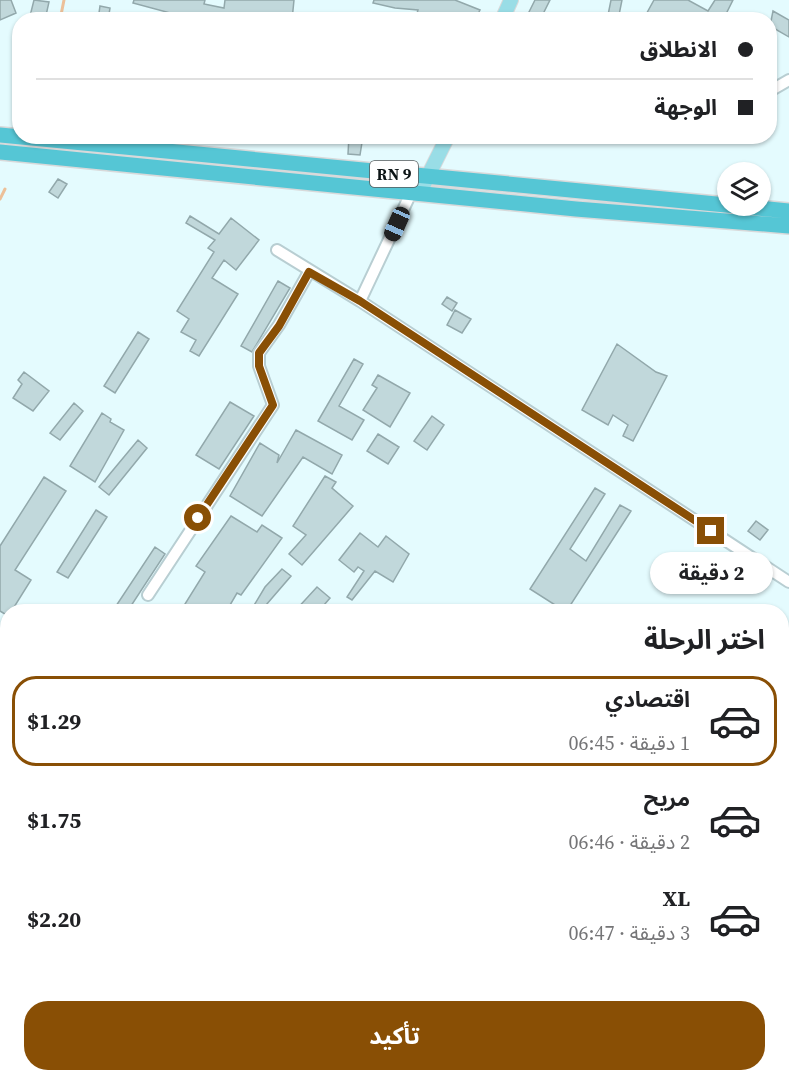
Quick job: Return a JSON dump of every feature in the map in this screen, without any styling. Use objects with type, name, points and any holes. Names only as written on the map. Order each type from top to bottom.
[{"type":"highway","name":"RN 9","points":[[92,144],[789,212]]},
{"type":"highway","name":"RN 9","points":[[0,152],[415,193],[789,226]]},
{"type":"main road","points":[[415,193],[430,177],[444,144]]},
{"type":"street","points":[[360,301],[415,193]]},
{"type":"street","points":[[277,250],[309,272],[360,301],[789,582]]},
{"type":"street","points":[[148,596],[273,405],[259,366],[259,353],[279,326],[309,272]]},
{"type":"building","points":[[0,0],[11,0],[16,12],[0,20]]},
{"type":"building","points":[[34,0],[49,2],[47,12],[31,12]]},
{"type":"building","points":[[134,0],[205,0],[204,4],[224,8],[225,0],[294,0],[293,12],[166,12],[133,3]]},
{"type":"building","points":[[374,0],[455,0],[480,10],[479,12],[417,12],[418,10],[373,3]]},
{"type":"building","points":[[535,0],[550,0],[544,12],[529,12]]},
{"type":"building","points":[[611,0],[622,0],[620,12],[609,12]]},
{"type":"building","points":[[654,0],[688,0],[708,11],[715,0],[733,0],[727,12],[647,12]]},
{"type":"building","points":[[100,6],[110,8],[109,12],[99,12]]},
{"type":"building","points":[[777,13],[789,20],[789,37],[777,30]]},
{"type":"building","points":[[349,144],[362,144],[360,155],[348,154]]},
{"type":"building","points":[[58,179],[67,184],[58,198],[49,192]]},
{"type":"building","points":[[190,216],[219,234],[231,218],[259,240],[236,270],[224,260],[212,278],[238,294],[199,356],[190,351],[196,340],[181,332],[189,319],[177,311],[214,252],[208,248],[215,240],[186,223]]},
{"type":"building","points":[[278,281],[290,288],[252,352],[241,346]]},
{"type":"building","points":[[447,297],[457,303],[452,311],[442,304]]},
{"type":"building","points":[[455,310],[471,319],[462,333],[447,325]]},
{"type":"building","points":[[138,332],[149,339],[115,393],[104,386]]},
{"type":"building","points":[[617,344],[656,372],[667,376],[633,441],[623,436],[628,425],[613,415],[608,425],[582,410]]},
{"type":"building","points":[[354,359],[363,364],[339,406],[364,420],[352,440],[318,421]]},
{"type":"building","points":[[24,372],[49,391],[33,411],[13,398],[22,384],[18,380]]},
{"type":"building","points":[[378,375],[410,393],[390,427],[363,410],[377,388],[372,385]]},
{"type":"building","points":[[230,402],[254,416],[219,469],[196,455]]},
{"type":"building","points":[[74,403],[83,411],[60,440],[50,433]]},
{"type":"building","points":[[102,413],[111,419],[110,422],[124,430],[95,482],[70,466]]},
{"type":"building","points":[[432,416],[444,425],[427,450],[414,441]]},
{"type":"building","points":[[296,430],[342,455],[332,474],[303,457],[262,516],[230,496],[260,443],[279,455],[277,463]]},
{"type":"building","points":[[378,434],[399,447],[388,464],[367,451]]},
{"type":"building","points":[[138,440],[147,448],[109,495],[99,487]]},
{"type":"building","points":[[325,476],[336,482],[332,488],[353,506],[302,565],[289,554],[306,535],[293,526]]},
{"type":"building","points":[[44,477],[66,491],[15,570],[31,580],[16,604],[0,604],[0,546]]},
{"type":"building","points":[[595,488],[605,494],[570,549],[586,561],[620,505],[631,511],[571,604],[553,604],[530,589]]},
{"type":"building","points":[[96,510],[107,517],[68,578],[57,572]]},
{"type":"building","points":[[231,516],[257,532],[262,525],[282,538],[241,595],[237,593],[231,604],[185,604],[205,572],[196,566]]},
{"type":"building","points":[[756,521],[768,530],[760,540],[748,531]]},
{"type":"building","points":[[360,533],[378,547],[386,536],[409,554],[393,582],[375,571],[352,600],[347,597],[364,571],[358,567],[354,572],[339,560]]},
{"type":"building","points":[[155,547],[165,554],[132,604],[117,604]]},
{"type":"building","points":[[282,569],[291,576],[267,604],[255,604],[265,587]]},
{"type":"building","points":[[317,587],[330,598],[325,604],[301,604]]},
{"type":"waterway","points":[[62,12],[64,0]]},
{"type":"waterway","points":[[0,199],[5,189]]},
{"type":"route","points":[[198,518],[273,405],[271,394],[259,366],[259,353],[269,336],[279,326],[284,313],[309,272],[360,301],[711,531]]}]
